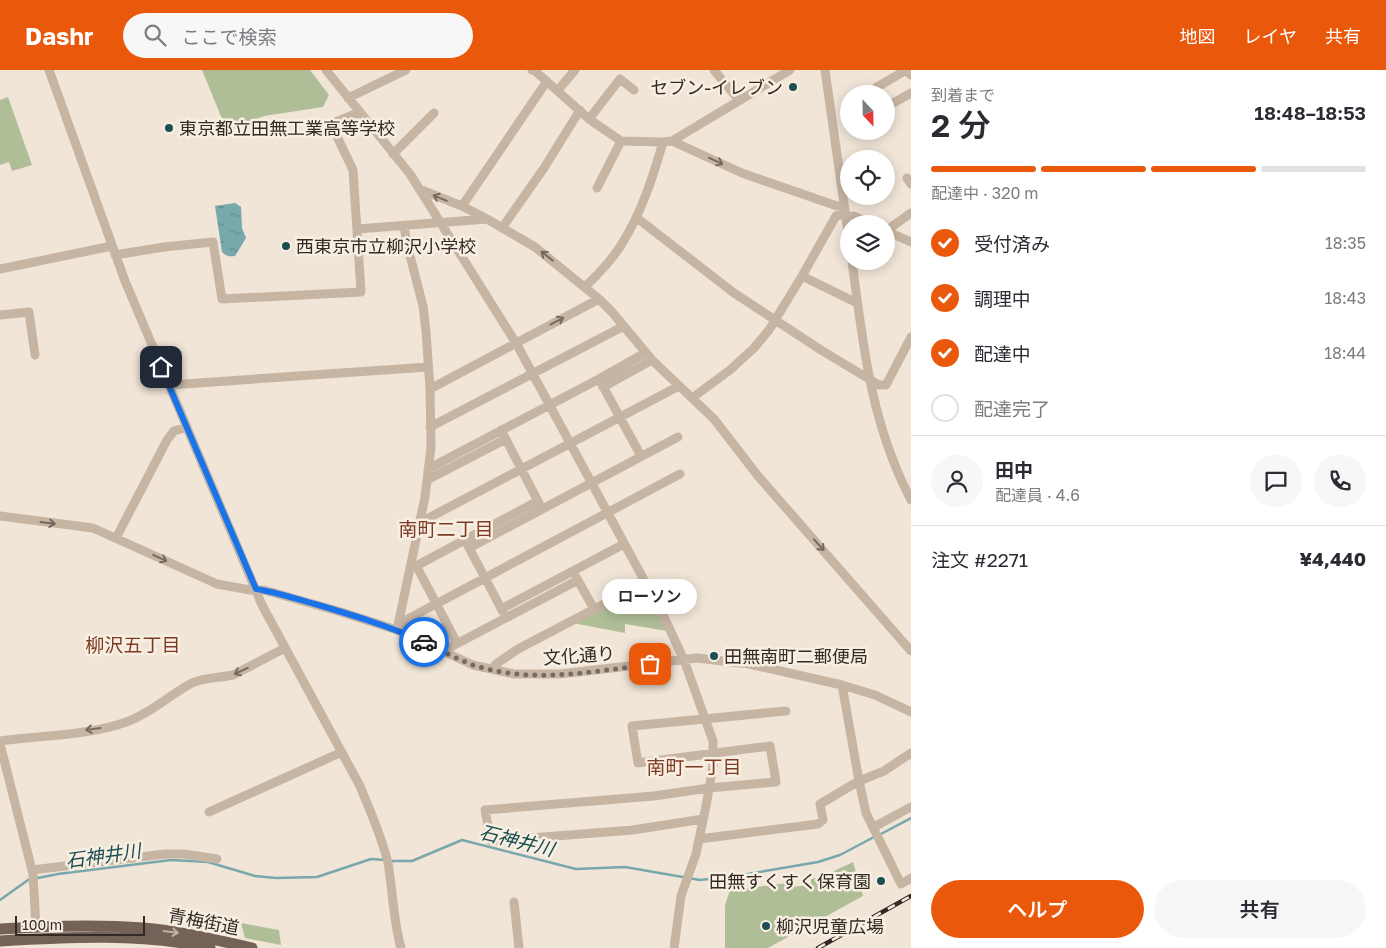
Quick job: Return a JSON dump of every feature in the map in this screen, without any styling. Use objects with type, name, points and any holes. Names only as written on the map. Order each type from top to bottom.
[{"type":"main road","name":"青梅街道","points":[[0,928],[95,926],[143,928],[200,936],[252,948]]},
{"type":"main road","name":"青梅街道","points":[[0,941],[42,938],[127,943],[192,944],[210,948]]},
{"type":"street","points":[[49,70],[114,250],[256,589],[285,648],[360,786],[387,861],[396,930],[401,948]]},
{"type":"street","points":[[326,70],[410,174],[516,343],[664,617],[684,660],[713,741],[713,766],[696,854],[681,896],[674,948]]},
{"type":"street","points":[[348,98],[406,70]]},
{"type":"street","points":[[532,70],[589,118],[621,141],[667,141],[742,174],[852,215]]},
{"type":"street","points":[[558,90],[576,70]]},
{"type":"street","points":[[714,70],[739,100]]},
{"type":"street","points":[[585,287],[614,255],[637,218],[667,141],[790,70]]},
{"type":"street","points":[[825,70],[844,215]]},
{"type":"street","points":[[880,85],[906,70],[911,75]]},
{"type":"street","points":[[589,118],[620,79],[634,90]]},
{"type":"street","points":[[462,206],[547,81]]},
{"type":"street","points":[[895,102],[911,93]]},
{"type":"street","points":[[502,228],[544,168],[580,110]]},
{"type":"street","points":[[0,269],[114,250],[213,242],[222,299],[361,292],[352,170],[331,124],[360,112]]},
{"type":"street","points":[[393,154],[434,113]]},
{"type":"street","points":[[597,188],[621,141]]},
{"type":"street","points":[[419,189],[462,206],[535,247],[599,299],[649,357],[714,419],[755,473],[911,651]]},
{"type":"street","points":[[692,398],[730,370],[754,348],[775,320],[836,216],[843,211]]},
{"type":"street","points":[[895,225],[911,213]]},
{"type":"street","points":[[637,218],[734,293],[879,385],[886,385],[911,337]]},
{"type":"street","points":[[357,229],[487,219]]},
{"type":"street","points":[[397,630],[413,565],[431,447],[430,388],[423,306],[404,226]]},
{"type":"street","points":[[895,235],[911,242]]},
{"type":"street","points":[[853,270],[872,396],[893,462],[911,500]]},
{"type":"street","points":[[802,276],[857,303]]},
{"type":"street","points":[[430,388],[599,299]]},
{"type":"street","points":[[0,315],[30,312],[34,355]]},
{"type":"street","points":[[430,428],[624,326]]},
{"type":"street","points":[[428,469],[549,405],[601,383],[649,357]]},
{"type":"street","points":[[169,385],[428,367]]},
{"type":"street","points":[[601,383],[641,456]]},
{"type":"street","points":[[419,523],[679,386]]},
{"type":"street","points":[[116,538],[167,440],[174,431],[187,427]]},
{"type":"street","points":[[501,430],[540,505]]},
{"type":"street","points":[[413,565],[466,544],[678,437]]},
{"type":"street","points":[[427,480],[506,439]]},
{"type":"street","points":[[397,630],[406,620],[680,474]]},
{"type":"street","name":"文化通り","points":[[0,516],[93,528],[217,584],[250,590],[256,589],[300,600],[397,630],[473,665],[514,674],[560,674],[697,658],[749,664],[842,685],[875,695],[911,712]]},
{"type":"street","points":[[466,544],[506,617]]},
{"type":"street","points":[[502,609],[624,544]]},
{"type":"street","points":[[413,565],[457,643]]},
{"type":"street","points":[[573,571],[594,609]]},
{"type":"street","points":[[443,651],[578,580]]},
{"type":"street","points":[[492,669],[496,664],[518,649],[644,583]]},
{"type":"street","points":[[36,927],[32,872],[0,742],[101,728],[131,720],[192,683],[233,675],[285,648]]},
{"type":"street","points":[[842,685],[866,813],[900,884],[911,878]]},
{"type":"street","points":[[703,819],[633,830],[491,841],[485,810],[654,796],[709,788],[776,782],[770,746],[638,763],[632,726],[786,711]]},
{"type":"street","points":[[209,812],[342,752]]},
{"type":"street","points":[[699,839],[818,824],[823,820],[820,804],[859,781],[884,771],[911,753]]},
{"type":"street","points":[[874,827],[911,807]]},
{"type":"street","points":[[32,872],[165,854],[184,854],[217,859]]},
{"type":"street","points":[[514,902],[519,948]]},
{"type":"green space","points":[[202,70],[310,70],[329,95],[323,107],[264,116],[227,131]]},
{"type":"green space","points":[[8,97],[32,165],[12,171],[9,162],[0,165],[0,100]]},
{"type":"green space","points":[[643,588],[667,631],[625,624],[625,633],[573,623]]},
{"type":"green space","name":"柳沢児童広場","points":[[853,862],[863,896],[768,948],[725,948],[725,905],[730,890],[788,883],[790,887],[811,885],[811,879],[821,877]]},
{"type":"green space","points":[[241,923],[279,930],[281,945],[245,938]]},
{"type":"water","points":[[235,203],[241,207],[242,228],[246,238],[235,256],[229,256],[222,252],[215,206]]},
{"type":"waterway","name":"石神井川","points":[[879,835],[911,818]]},
{"type":"waterway","name":"石神井川","points":[[391,861],[412,861],[462,840],[576,869],[625,867],[700,880],[818,862],[840,855],[874,837]]},
{"type":"waterway","name":"石神井川","points":[[0,900],[28,880],[58,874],[171,860],[208,862],[255,876],[276,878],[317,877],[371,859],[385,860]]},
{"type":"railway","points":[[818,948],[911,896]]},
{"type":"way so far","points":[[424,642],[473,665],[514,674],[560,674],[650,664]]},
{"type":"place","name":"セブン-イレブン","points":[[793,87]]},
{"type":"place","name":"東京都立田無工業高等学校","points":[[169,128]]},
{"type":"place","name":"西東京市立柳沢小学校","points":[[286,246]]},
{"type":"place","name":"田無南町二郵便局","points":[[714,656]]},
{"type":"place","name":"ローソン","points":[[650,664]]},
{"type":"place","name":"田無すくすく保育園","points":[[881,881]]},
{"type":"place","name":"柳沢児童広場","points":[[766,926]]},
{"type":"district","name":"南町二丁目","points":[[446,528]]},
{"type":"district","name":"柳沢五丁目","points":[[133,644]]},
{"type":"district","name":"南町一丁目","points":[[694,766]]},
{"type":"route","points":[[161,367],[256,589],[283,595],[359,618],[397,630],[424,642]]}]
